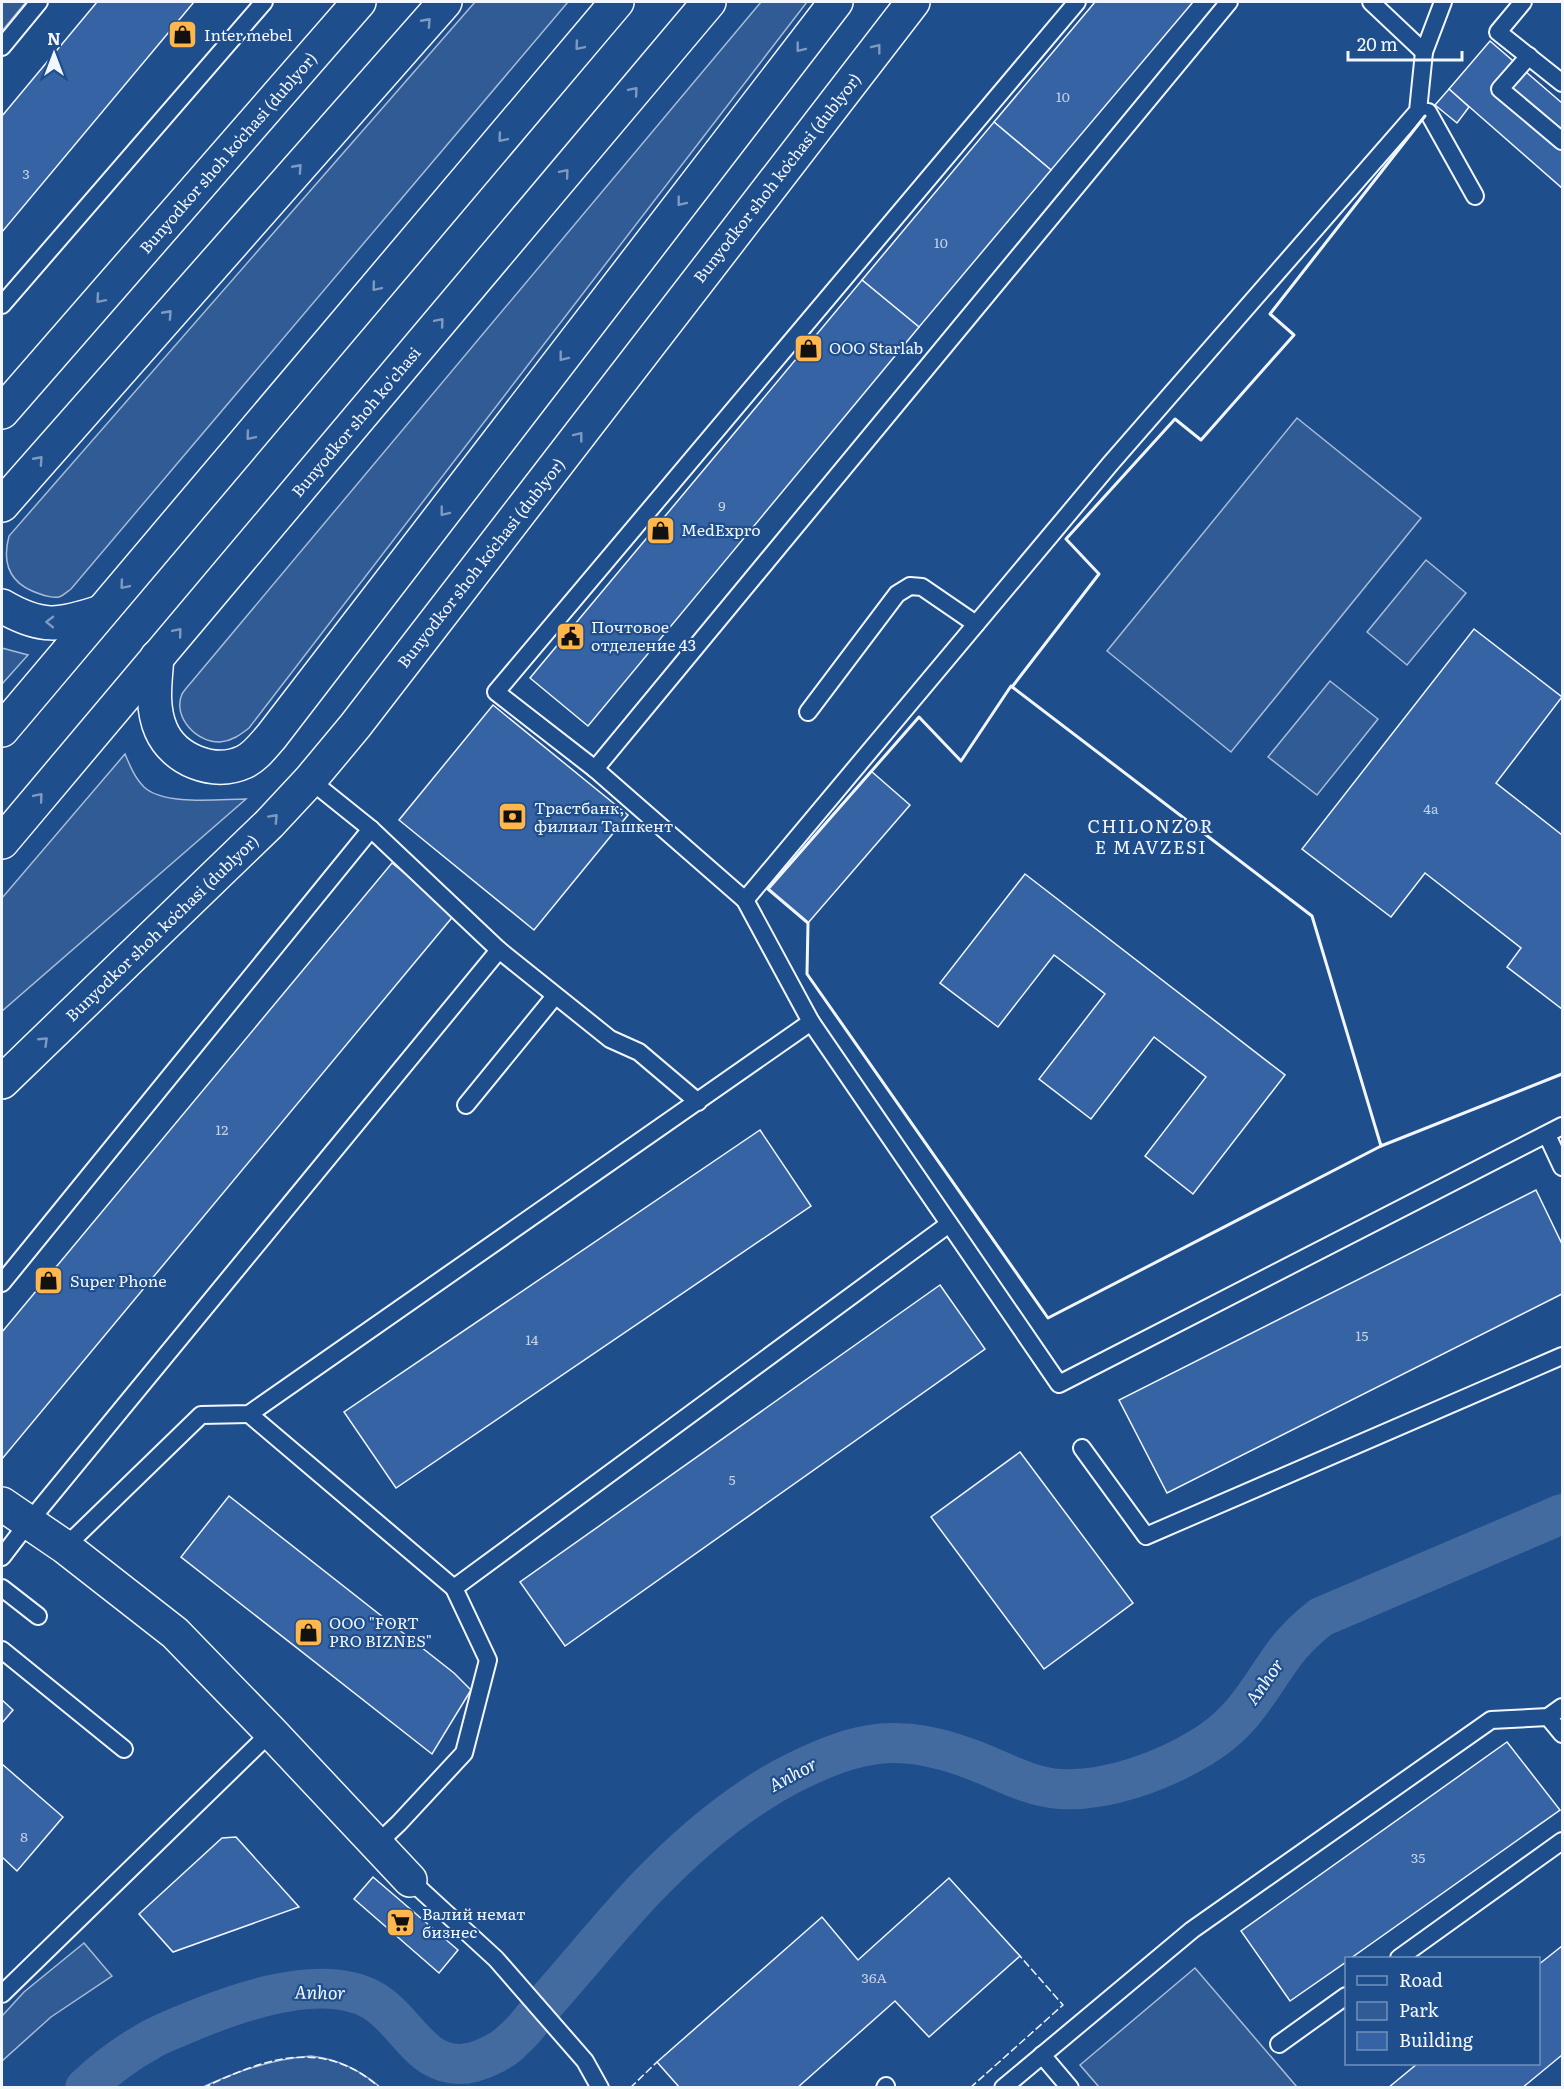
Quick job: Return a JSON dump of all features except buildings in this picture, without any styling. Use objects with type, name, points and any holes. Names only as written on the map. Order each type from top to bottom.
[{"type":"main road","name":"Bunyodkor shoh koʻchasi (dublyor)","points":[[2,412],[359,2]]},
{"type":"main road","points":[[2,505],[445,2]]},
{"type":"main road","points":[[2,730],[617,2]]},
{"type":"main road","name":"Bunyodkor shoh ko'chasi","points":[[2,842],[710,2]]},
{"type":"main road","points":[[157,657],[154,683],[155,708],[162,732],[178,752],[200,764],[224,767],[246,762],[255,755],[836,2]]},
{"type":"main road","name":"Bunyodkor shoh koʻchasi (dublyor)","points":[[2,1082],[269,824],[310,780],[355,726],[913,2]]},
{"type":"main road","points":[[2,606],[22,618],[48,624],[75,621],[101,612]]},
{"type":"main road","points":[[2,1504],[65,1547],[175,1634],[272,1732],[410,1880]]},
{"type":"lane","points":[[2,47],[39,2]]},
{"type":"lane","points":[[2,305],[264,2]]},
{"type":"lane","points":[[1077,2],[496,692],[595,770],[745,900],[811,1022],[1059,1384],[1563,1126]]},
{"type":"lane","points":[[595,770],[1229,2]]},
{"type":"lane","points":[[1371,2],[1424,52]]},
{"type":"lane","points":[[745,900],[1111,463],[1418,111],[1424,52],[1443,2]]},
{"type":"lane","points":[[1523,2],[1498,32],[1563,83]]},
{"type":"lane","points":[[1528,56],[1500,89],[1563,141]]},
{"type":"lane","points":[[1418,111],[1428,112],[1475,196]]},
{"type":"lane","points":[[808,712],[897,594],[910,586],[922,587],[976,624]]},
{"type":"lane","points":[[310,780],[371,829],[499,950],[610,1040],[639,1052],[698,1102]]},
{"type":"lane","points":[[2,1283],[371,829]]},
{"type":"lane","points":[[2,1557],[28,1522],[499,950]]},
{"type":"lane","points":[[466,1106],[555,996]]},
{"type":"lane","points":[[65,1547],[201,1415],[249,1414],[811,1022]]},
{"type":"lane","points":[[1547,1135],[1563,1167]]},
{"type":"lane","points":[[454,1588],[949,1224]]},
{"type":"lane","points":[[1082,1448],[1146,1536],[1563,1356]]},
{"type":"lane","points":[[249,1414],[454,1588],[488,1660],[464,1753],[377,1844]]},
{"type":"lane","points":[[2,1588],[38,1616]]},
{"type":"lane","points":[[2,1650],[124,1749]]},
{"type":"lane","points":[[1003,2088],[1192,1930],[1491,1720],[1548,1717],[1563,1707]]},
{"type":"lane","points":[[1548,1717],[1563,1734]]},
{"type":"lane","points":[[2,1994],[272,1732]]},
{"type":"lane","points":[[1402,1957],[1563,1841]]},
{"type":"lane","points":[[410,1880],[496,1959],[585,2061],[600,2088]]},
{"type":"lane","points":[[1279,2044],[1345,1997]]},
{"type":"lane","points":[[1042,2055],[1070,2088]]},
{"type":"green space","points":[[2,2],[26,2],[2,31]]},
{"type":"green space","points":[[475,2],[568,2],[71,589],[61,596],[42,595],[15,580],[6,556],[9,536]]},
{"type":"green space","points":[[761,2],[807,2],[249,728],[232,739],[220,742],[211,741],[195,733],[180,711],[182,694],[185,690]]},
{"type":"green space","points":[[1297,418],[1421,518],[1231,752],[1107,651]]},
{"type":"green space","points":[[1426,560],[1466,593],[1407,665],[1367,632]]},
{"type":"green space","points":[[2,648],[28,655],[2,684]]},
{"type":"green space","points":[[1330,681],[1378,719],[1317,795],[1268,757]]},
{"type":"green space","points":[[125,754],[138,780],[153,793],[165,797],[193,800],[246,799],[2,1011],[2,898]]},
{"type":"green space","points":[[84,1943],[112,1976],[51,2017],[2,2061],[2,2016],[24,1992]]},
{"type":"green space","points":[[1195,1968],[1297,2087],[1099,2087],[1080,2065]]},
{"type":"green space","points":[[311,2056],[348,2066],[365,2075],[380,2087],[203,2087],[256,2067]]},
{"type":"waterway","name":"Anhor","points":[[85,2088],[106,2069],[161,2034],[222,2009],[274,1994],[301,1990],[326,1989],[351,1992],[372,2000],[385,2009],[429,2054],[441,2061],[456,2064],[474,2062],[505,2047],[522,2031],[620,1916],[678,1856],[732,1811],[791,1774],[839,1753],[861,1747],[903,1743],[949,1752],[1049,1788],[1096,1787],[1152,1772],[1187,1756],[1229,1727],[1249,1705],[1292,1643],[1321,1617],[1562,1514]]},
{"type":"fence","points":[[970,2088],[1063,2005],[1020,1956]]},
{"type":"fence","points":[[203,2088],[249,2068],[271,2061],[293,2058],[315,2058],[337,2062],[359,2072],[380,2088]]},
{"type":"fence","points":[[630,2088],[657,2062]]},
{"type":"wall","points":[[1012,687],[1099,574],[1066,539],[1175,419],[1201,440],[1294,335],[1270,314],[1425,116]]},
{"type":"wall","points":[[1011,686],[1312,916],[1381,1146],[1048,1318],[807,974],[808,923],[768,889],[919,717],[961,761],[1011,686]]},
{"type":"wall","points":[[1381,1144],[1381,1146],[1562,1074]]},
{"type":"place","name":"Inter mebel","points":[[183,35]]},
{"type":"place","name":"ООО Starlab","points":[[808,348]]},
{"type":"place","name":"MedExpro","points":[[660,530]]},
{"type":"place","name":"Почтовое отделение 43","points":[[570,636]]},
{"type":"place","name":"Трастбанк, филиал Ташкент","points":[[513,817]]},
{"type":"place","name":"Super Phone","points":[[49,1281]]},
{"type":"place","name":"OOO \"FORT PRO BIZNES\"","points":[[308,1632]]},
{"type":"place","name":"Валий немат бизнес","points":[[401,1923]]},
{"type":"district","name":"CHILONZOR E MAVZESI","points":[[1151,837]]}]
